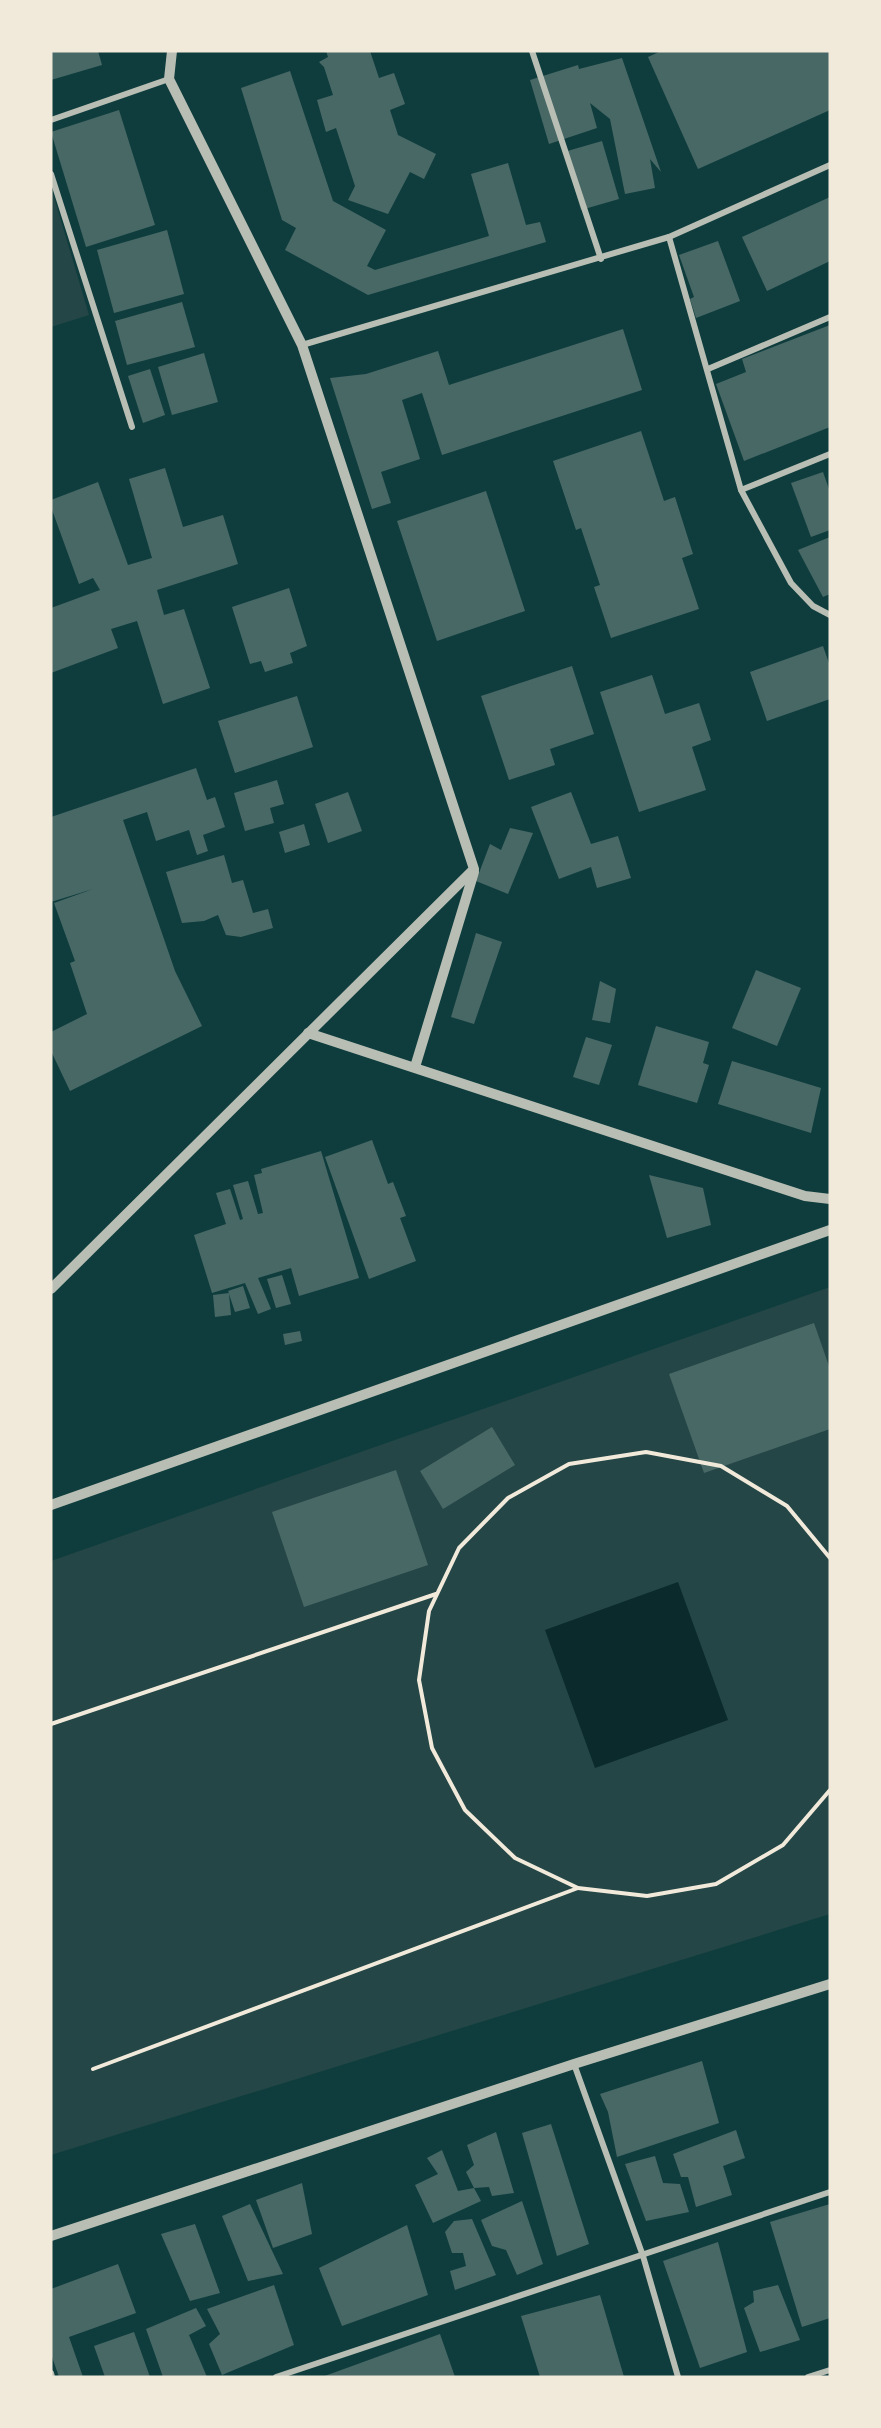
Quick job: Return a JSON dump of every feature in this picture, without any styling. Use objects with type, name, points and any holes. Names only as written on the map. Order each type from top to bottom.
[{"type":"street","points":[[172,51],[170,79],[302,345],[474,869],[415,1067]]},
{"type":"street","points":[[542,51],[533,52],[601,259]]},
{"type":"street","points":[[51,120],[170,79]]},
{"type":"street","points":[[302,345],[601,259],[669,237],[830,165]]},
{"type":"street","points":[[51,174],[132,427]]},
{"type":"street","points":[[669,237],[741,490],[791,583],[813,606],[830,615]]},
{"type":"street","points":[[708,369],[830,317]]},
{"type":"street","points":[[741,490],[830,454]]},
{"type":"street","points":[[51,1289],[474,869]]},
{"type":"street","points":[[308,1033],[805,1196],[830,1199]]},
{"type":"street","points":[[51,1505],[830,1230]]},
{"type":"street","points":[[51,2236],[574,2064],[830,1984]]},
{"type":"street","points":[[574,2064],[643,2256],[678,2377]]},
{"type":"street","points":[[276,2377],[830,2192]]},
{"type":"street","points":[[808,2377],[830,2370]]},
{"type":"path","points":[[830,1558],[787,1506],[721,1466],[646,1452],[569,1464],[508,1498],[459,1548],[429,1611],[419,1680],[432,1748],[465,1810],[515,1858],[578,1888],[647,1896],[716,1884],[783,1845],[830,1790]]},
{"type":"path","points":[[51,1724],[437,1594]]},
{"type":"path","points":[[93,2069],[578,1888]]},
{"type":"shaded area","points":[[51,187],[89,315],[51,327]]},
{"type":"shaded area","points":[[830,1287],[830,1914],[51,2155],[51,1561]]},
{"type":"shaded area","points":[[678,1582],[728,1720],[595,1768],[545,1630]]},
{"type":"building","points":[[51,51],[98,51],[102,65],[51,80]]},
{"type":"building","points":[[326,51],[370,51],[379,78],[394,73],[405,104],[390,110],[398,135],[436,154],[424,179],[410,172],[388,214],[348,200],[355,186],[336,128],[326,132],[317,100],[333,95],[324,67],[319,62],[328,57]]},
{"type":"building","points":[[661,51],[830,51],[830,110],[698,169],[648,57]]},
{"type":"building","points":[[622,58],[661,172],[650,159],[655,188],[625,194],[610,119],[590,103],[597,128],[549,144],[530,80],[578,65],[579,69]]},
{"type":"building","points":[[290,71],[333,201],[386,230],[367,266],[375,270],[489,236],[471,174],[508,163],[526,225],[540,222],[546,242],[368,295],[285,250],[296,228],[282,220],[241,88]]},
{"type":"building","points":[[119,110],[155,225],[86,247],[51,132]]},
{"type":"building","points":[[602,141],[619,199],[581,210],[564,152]]},
{"type":"building","points":[[830,197],[830,261],[767,291],[742,237]]},
{"type":"building","points":[[167,230],[184,294],[114,313],[97,250]]},
{"type":"building","points":[[718,241],[740,301],[696,318],[690,299],[694,297],[679,255]]},
{"type":"building","points":[[182,302],[195,347],[127,365],[115,321]]},
{"type":"building","points":[[830,325],[830,427],[744,461],[716,384],[746,372],[742,359]]},
{"type":"building","points":[[623,329],[642,390],[442,455],[422,393],[402,400],[420,459],[381,472],[391,503],[372,509],[330,378],[366,374],[438,351],[449,385]]},
{"type":"building","points":[[204,353],[218,402],[172,415],[158,367]]},
{"type":"building","points":[[150,369],[165,415],[143,423],[128,376]]},
{"type":"building","points":[[641,431],[664,501],[675,497],[693,554],[682,558],[699,609],[611,638],[594,587],[600,585],[581,528],[576,530],[553,461]]},
{"type":"building","points":[[165,468],[183,527],[223,515],[238,564],[157,590],[164,615],[184,609],[210,688],[163,704],[137,621],[111,629],[118,648],[51,673],[51,608],[100,590],[93,578],[79,584],[51,507],[51,500],[98,482],[128,565],[152,558],[129,479]]},
{"type":"building","points":[[823,472],[830,492],[830,530],[811,537],[791,483]]},
{"type":"building","points":[[486,491],[525,611],[437,641],[397,521]]},
{"type":"building","points":[[830,537],[830,594],[823,597],[798,550]]},
{"type":"building","points":[[289,588],[307,646],[290,653],[293,663],[265,672],[261,661],[250,664],[232,607]]},
{"type":"building","points":[[823,646],[830,666],[830,699],[767,721],[750,672]]},
{"type":"building","points":[[572,666],[594,734],[550,749],[555,765],[509,780],[481,696]]},
{"type":"building","points":[[652,675],[665,714],[699,703],[711,740],[692,747],[706,790],[639,812],[600,692]]},
{"type":"building","points":[[297,696],[313,747],[235,773],[218,721]]},
{"type":"building","points":[[196,768],[207,800],[215,797],[225,827],[203,835],[208,851],[197,855],[189,830],[156,841],[147,812],[123,820],[175,971],[202,1026],[70,1091],[51,1051],[51,1032],[87,1014],[70,963],[75,961],[54,903],[93,889],[51,902],[51,817]]},
{"type":"building","points":[[277,780],[284,804],[270,808],[274,823],[245,831],[234,793]]},
{"type":"building","points":[[348,792],[362,831],[328,843],[315,804]]},
{"type":"building","points":[[571,792],[591,844],[618,836],[631,878],[597,888],[591,867],[559,879],[531,807]]},
{"type":"building","points":[[304,824],[310,845],[285,853],[279,832]]},
{"type":"building","points":[[510,828],[533,833],[508,894],[476,881],[490,844],[501,850]]},
{"type":"building","points":[[224,855],[232,883],[243,880],[253,913],[268,909],[273,928],[241,937],[226,935],[218,915],[204,921],[182,923],[166,872]]},
{"type":"building","points":[[476,933],[502,942],[474,1024],[451,1017]]},
{"type":"building","points":[[756,970],[801,988],[777,1046],[732,1028]]},
{"type":"building","points":[[600,981],[616,989],[610,1023],[592,1020]]},
{"type":"building","points":[[656,1026],[709,1042],[703,1063],[709,1065],[697,1103],[638,1085]]},
{"type":"building","points":[[586,1037],[612,1045],[599,1085],[573,1077]]},
{"type":"building","points":[[732,1061],[821,1088],[811,1133],[718,1104]]},
{"type":"building","points":[[372,1140],[388,1184],[393,1182],[406,1216],[400,1218],[416,1261],[369,1279],[325,1157]]},
{"type":"building","points":[[321,1151],[359,1278],[299,1296],[291,1268],[258,1278],[271,1309],[258,1314],[245,1283],[212,1293],[194,1235],[226,1224],[216,1193],[230,1189],[240,1220],[243,1219],[233,1185],[248,1181],[258,1214],[263,1213],[254,1175],[262,1173],[261,1169]]},
{"type":"building","points":[[649,1175],[703,1188],[711,1225],[667,1238]]},
{"type":"building","points":[[282,1275],[291,1304],[276,1308],[267,1279]]},
{"type":"building","points":[[243,1286],[250,1308],[235,1312],[229,1294],[231,1315],[215,1317],[213,1295],[229,1293],[228,1291]]},
{"type":"building","points":[[814,1323],[830,1369],[830,1429],[704,1473],[669,1374]]},
{"type":"building","points":[[300,1331],[302,1341],[285,1345],[283,1334]]},
{"type":"building","points":[[492,1427],[515,1465],[443,1509],[420,1471]]},
{"type":"building","points":[[396,1470],[428,1565],[304,1607],[272,1512]]},
{"type":"building","points":[[702,2061],[719,2123],[617,2157],[608,2112],[600,2094]]},
{"type":"building","points":[[551,2124],[589,2244],[557,2256],[522,2133]]},
{"type":"building","points":[[736,2130],[745,2158],[723,2166],[732,2195],[696,2207],[688,2177],[681,2177],[673,2154]]},
{"type":"building","points":[[496,2132],[514,2193],[492,2196],[489,2187],[474,2188],[466,2172],[474,2165],[467,2145]]},
{"type":"building","points":[[442,2150],[458,2191],[474,2188],[481,2201],[433,2223],[415,2185],[438,2174],[427,2158]]},
{"type":"building","points":[[655,2156],[663,2183],[680,2184],[689,2212],[646,2221],[625,2164]]},
{"type":"building","points":[[302,2183],[312,2234],[273,2248],[256,2200]]},
{"type":"building","points":[[522,2201],[543,2264],[517,2275],[506,2250],[492,2246],[481,2220]]},
{"type":"building","points":[[250,2204],[283,2274],[248,2281],[222,2216]]},
{"type":"building","points":[[830,2204],[830,2318],[802,2327],[770,2222]]},
{"type":"building","points":[[472,2219],[496,2275],[455,2290],[450,2271],[466,2266],[463,2253],[452,2253],[445,2232],[454,2221]]},
{"type":"building","points":[[195,2224],[220,2293],[190,2301],[161,2234]]},
{"type":"building","points":[[407,2225],[428,2295],[342,2326],[319,2268]]},
{"type":"building","points":[[718,2242],[747,2352],[700,2368],[663,2261]]},
{"type":"building","points":[[118,2264],[136,2313],[69,2337],[83,2377],[59,2377],[51,2354],[51,2289]]},
{"type":"building","points":[[274,2285],[294,2345],[222,2375],[209,2344],[220,2334],[207,2309]]},
{"type":"building","points":[[778,2285],[800,2340],[760,2352],[744,2308],[754,2302],[753,2291]]},
{"type":"building","points":[[600,2295],[624,2377],[540,2377],[521,2316]]},
{"type":"building","points":[[196,2308],[206,2326],[189,2335],[207,2377],[163,2377],[146,2329]]},
{"type":"building","points":[[134,2332],[150,2377],[105,2377],[94,2346]]},
{"type":"building","points":[[440,2334],[455,2377],[322,2377]]}]
